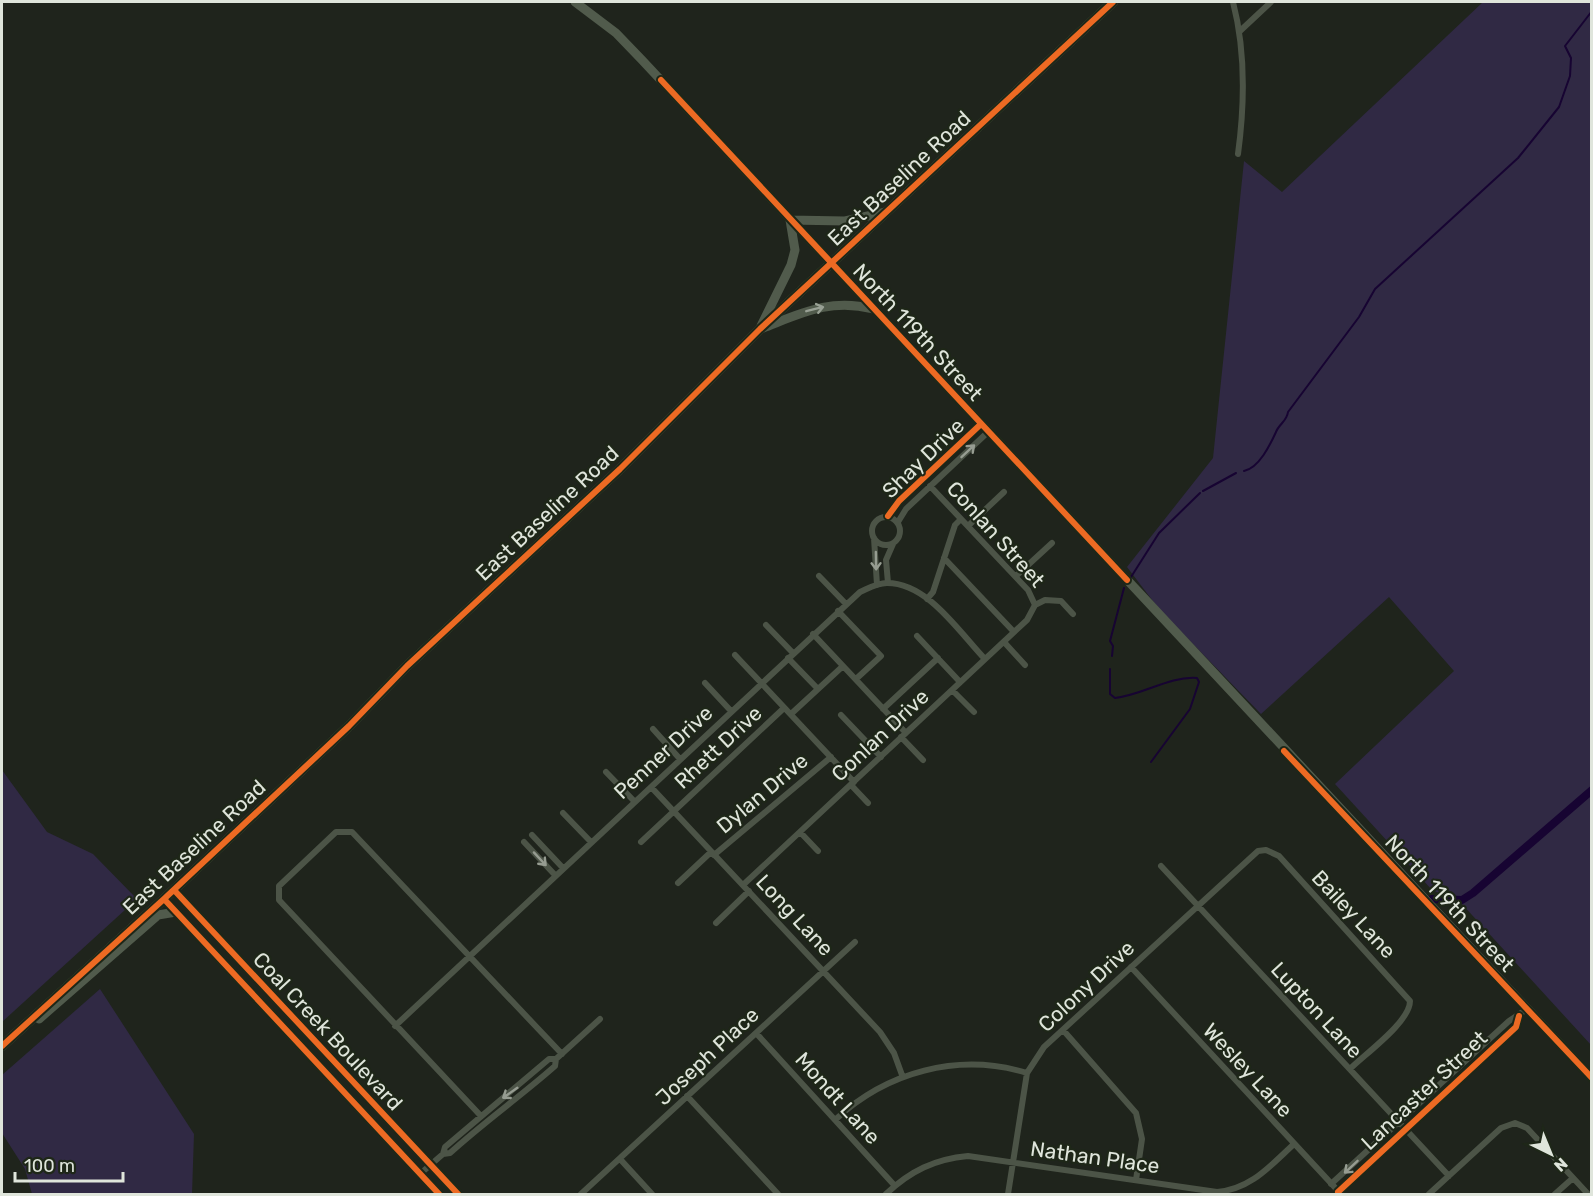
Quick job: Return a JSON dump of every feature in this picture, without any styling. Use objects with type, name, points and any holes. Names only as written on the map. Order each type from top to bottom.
[{"type":"main road","name":"East Baseline Road","points":[[2,1047],[174,890],[349,726],[407,666],[591,497],[760,328],[1113,2]]},
{"type":"street","name":"North 119th Street","points":[[575,2],[616,33],[1592,1078]]},
{"type":"street","points":[[1233,2],[1240,31],[1244,74],[1238,153]]},
{"type":"street","points":[[1240,31],[1271,2]]},
{"type":"street","points":[[760,328],[791,265],[795,250],[790,220],[845,221],[888,211]]},
{"type":"street","points":[[760,328],[824,307],[845,303],[874,309]]},
{"type":"street","name":"Shay Drive","points":[[874,538],[872,529],[876,521],[888,516],[899,501],[981,424]]},
{"type":"street","name":"Shay Drive","points":[[898,522],[906,509],[988,432]]},
{"type":"street","name":"Conlan Street","points":[[930,486],[1016,576],[1033,597],[1035,605]]},
{"type":"street","points":[[968,526],[1004,492]]},
{"type":"street","name":"Shay Drive","points":[[888,516],[898,522],[901,531],[886,560],[888,583]]},
{"type":"street","points":[[927,599],[933,592],[955,525],[961,519]]},
{"type":"street","points":[[874,538],[885,545],[894,543]]},
{"type":"street","points":[[874,538],[877,585]]},
{"type":"street","points":[[1016,576],[1052,543]]},
{"type":"street","points":[[944,558],[1014,632]]},
{"type":"street","points":[[819,576],[846,604]]},
{"type":"street","points":[[888,583],[912,589],[927,599],[985,659]]},
{"type":"street","name":"Penner Drive","points":[[395,1026],[838,611],[860,592],[888,583]]},
{"type":"street","points":[[1035,605],[1045,600],[1061,601],[1073,614]]},
{"type":"street","name":"Conlan Drive","points":[[744,885],[1004,642],[1032,613],[1035,605]]},
{"type":"street","points":[[838,611],[881,656],[856,680]]},
{"type":"street","points":[[766,625],[818,690]]},
{"type":"street","points":[[813,634],[883,709],[923,760]]},
{"type":"street","points":[[917,636],[960,682]]},
{"type":"street","points":[[1004,642],[1025,664]]},
{"type":"street","points":[[735,655],[831,757],[868,803]]},
{"type":"street","points":[[883,709],[938,658]]},
{"type":"street","points":[[791,714],[843,666]]},
{"type":"street","points":[[705,683],[731,711]]},
{"type":"street","points":[[952,690],[974,712]]},
{"type":"street","name":"Rhett Drive","points":[[641,842],[784,708]]},
{"type":"street","points":[[841,715],[881,757]]},
{"type":"street","points":[[653,729],[680,759]]},
{"type":"street","name":"Dylan Drive","points":[[678,882],[831,757]]},
{"type":"street","points":[[606,772],[635,802]]},
{"type":"street","name":"Long Lane","points":[[651,787],[884,1038],[894,1053],[902,1075]]},
{"type":"street","points":[[563,813],[591,842]]},
{"type":"street","points":[[480,1115],[279,900],[279,886],[336,832],[352,832],[559,1056]]},
{"type":"street","points":[[800,832],[818,851]]},
{"type":"street","points":[[532,835],[563,868]]},
{"type":"street","points":[[524,842],[555,875]]},
{"type":"street","name":"Colony Drive","points":[[1008,1194],[1027,1073],[1044,1047],[1251,856],[1266,850]]},
{"type":"street","name":"Bailey Lane","points":[[1266,850],[1279,856],[1406,994],[1410,1008],[1403,1020],[1350,1069]]},
{"type":"street","name":"Lupton Lane","points":[[1161,866],[1449,1176]]},
{"type":"street","name":"Coal Creek Boulevard","points":[[174,890],[458,1194]]},
{"type":"street","points":[[716,923],[749,891]]},
{"type":"street","name":"Coal Creek Boulevard","points":[[164,899],[438,1194]]},
{"type":"street","points":[[2,1047],[75,988],[158,915],[176,912]]},
{"type":"street","name":"Joseph Place","points":[[581,1194],[855,942]]},
{"type":"street","name":"Wesley Lane","points":[[1131,968],[1339,1193]]},
{"type":"street","name":"Lancaster Street","points":[[1331,1185],[1509,1021],[1527,1009]]},
{"type":"street","name":"Lancaster Street","points":[[1339,1193],[1516,1028],[1519,1016]]},
{"type":"street","points":[[443,1154],[444,1148],[480,1115],[531,1077],[549,1059],[559,1056],[600,1019]]},
{"type":"street","points":[[1063,1030],[1136,1113],[1142,1139],[1136,1180]]},
{"type":"street","name":"Mondt Lane","points":[[756,1033],[895,1186]]},
{"type":"street","points":[[420,1174],[443,1154],[450,1154],[485,1121],[518,1099],[555,1066],[559,1056]]},
{"type":"street","points":[[835,1120],[856,1101],[902,1075],[963,1065],[986,1065],[1027,1073]]},
{"type":"street","points":[[687,1096],[778,1194]]},
{"type":"street","points":[[1430,1194],[1501,1128],[1515,1123],[1527,1128],[1588,1194]]},
{"type":"street","name":"Nathan Place","points":[[886,1194],[912,1173],[948,1157],[968,1156],[1217,1192],[1229,1191],[1251,1183],[1294,1144]]},
{"type":"street","points":[[620,1159],[652,1194]]},
{"type":"street","points":[[1555,1194],[1573,1178]]},
{"type":"shaded area","points":[[1483,2],[1591,2],[1591,1045],[1461,903],[1432,890],[1335,784],[1454,671],[1389,597],[1261,714],[1159,609],[1127,567],[1213,458],[1244,161],[1282,192]]},
{"type":"shaded area","points":[[2,770],[47,832],[93,854],[137,899],[2,1022]]},
{"type":"shaded area","points":[[100,989],[194,1134],[192,1194],[32,1194],[25,1169],[2,1133],[2,1075]]},
{"type":"waterway","points":[[1244,471],[1254,465],[1263,455],[1288,412],[1359,317],[1375,289],[1518,158],[1559,107],[1570,76],[1571,58],[1565,46],[1592,11]]},
{"type":"waterway","points":[[1203,491],[1236,473]]},
{"type":"waterway","points":[[1131,577],[1159,533],[1200,493]]},
{"type":"waterway","points":[[1112,656],[1113,646],[1110,641],[1124,588]]},
{"type":"waterway","points":[[1110,669],[1110,694],[1115,698],[1176,680],[1197,678],[1199,682],[1190,709],[1151,762]]},
{"type":"waterway","points":[[1432,899],[1462,900],[1473,893],[1592,790]]},
{"type":"cycle path","points":[[2,1046],[349,726],[407,666],[620,469],[760,329],[1113,2]]},
{"type":"cycle path","points":[[661,80],[1127,580]]},
{"type":"cycle path","points":[[888,516],[899,501],[981,424]]},
{"type":"cycle path","points":[[1284,751],[1592,1078]]},
{"type":"cycle path","points":[[174,890],[458,1194]]},
{"type":"cycle path","points":[[164,899],[439,1194]]},
{"type":"cycle path","points":[[1338,1192],[1516,1027],[1519,1016]]}]
